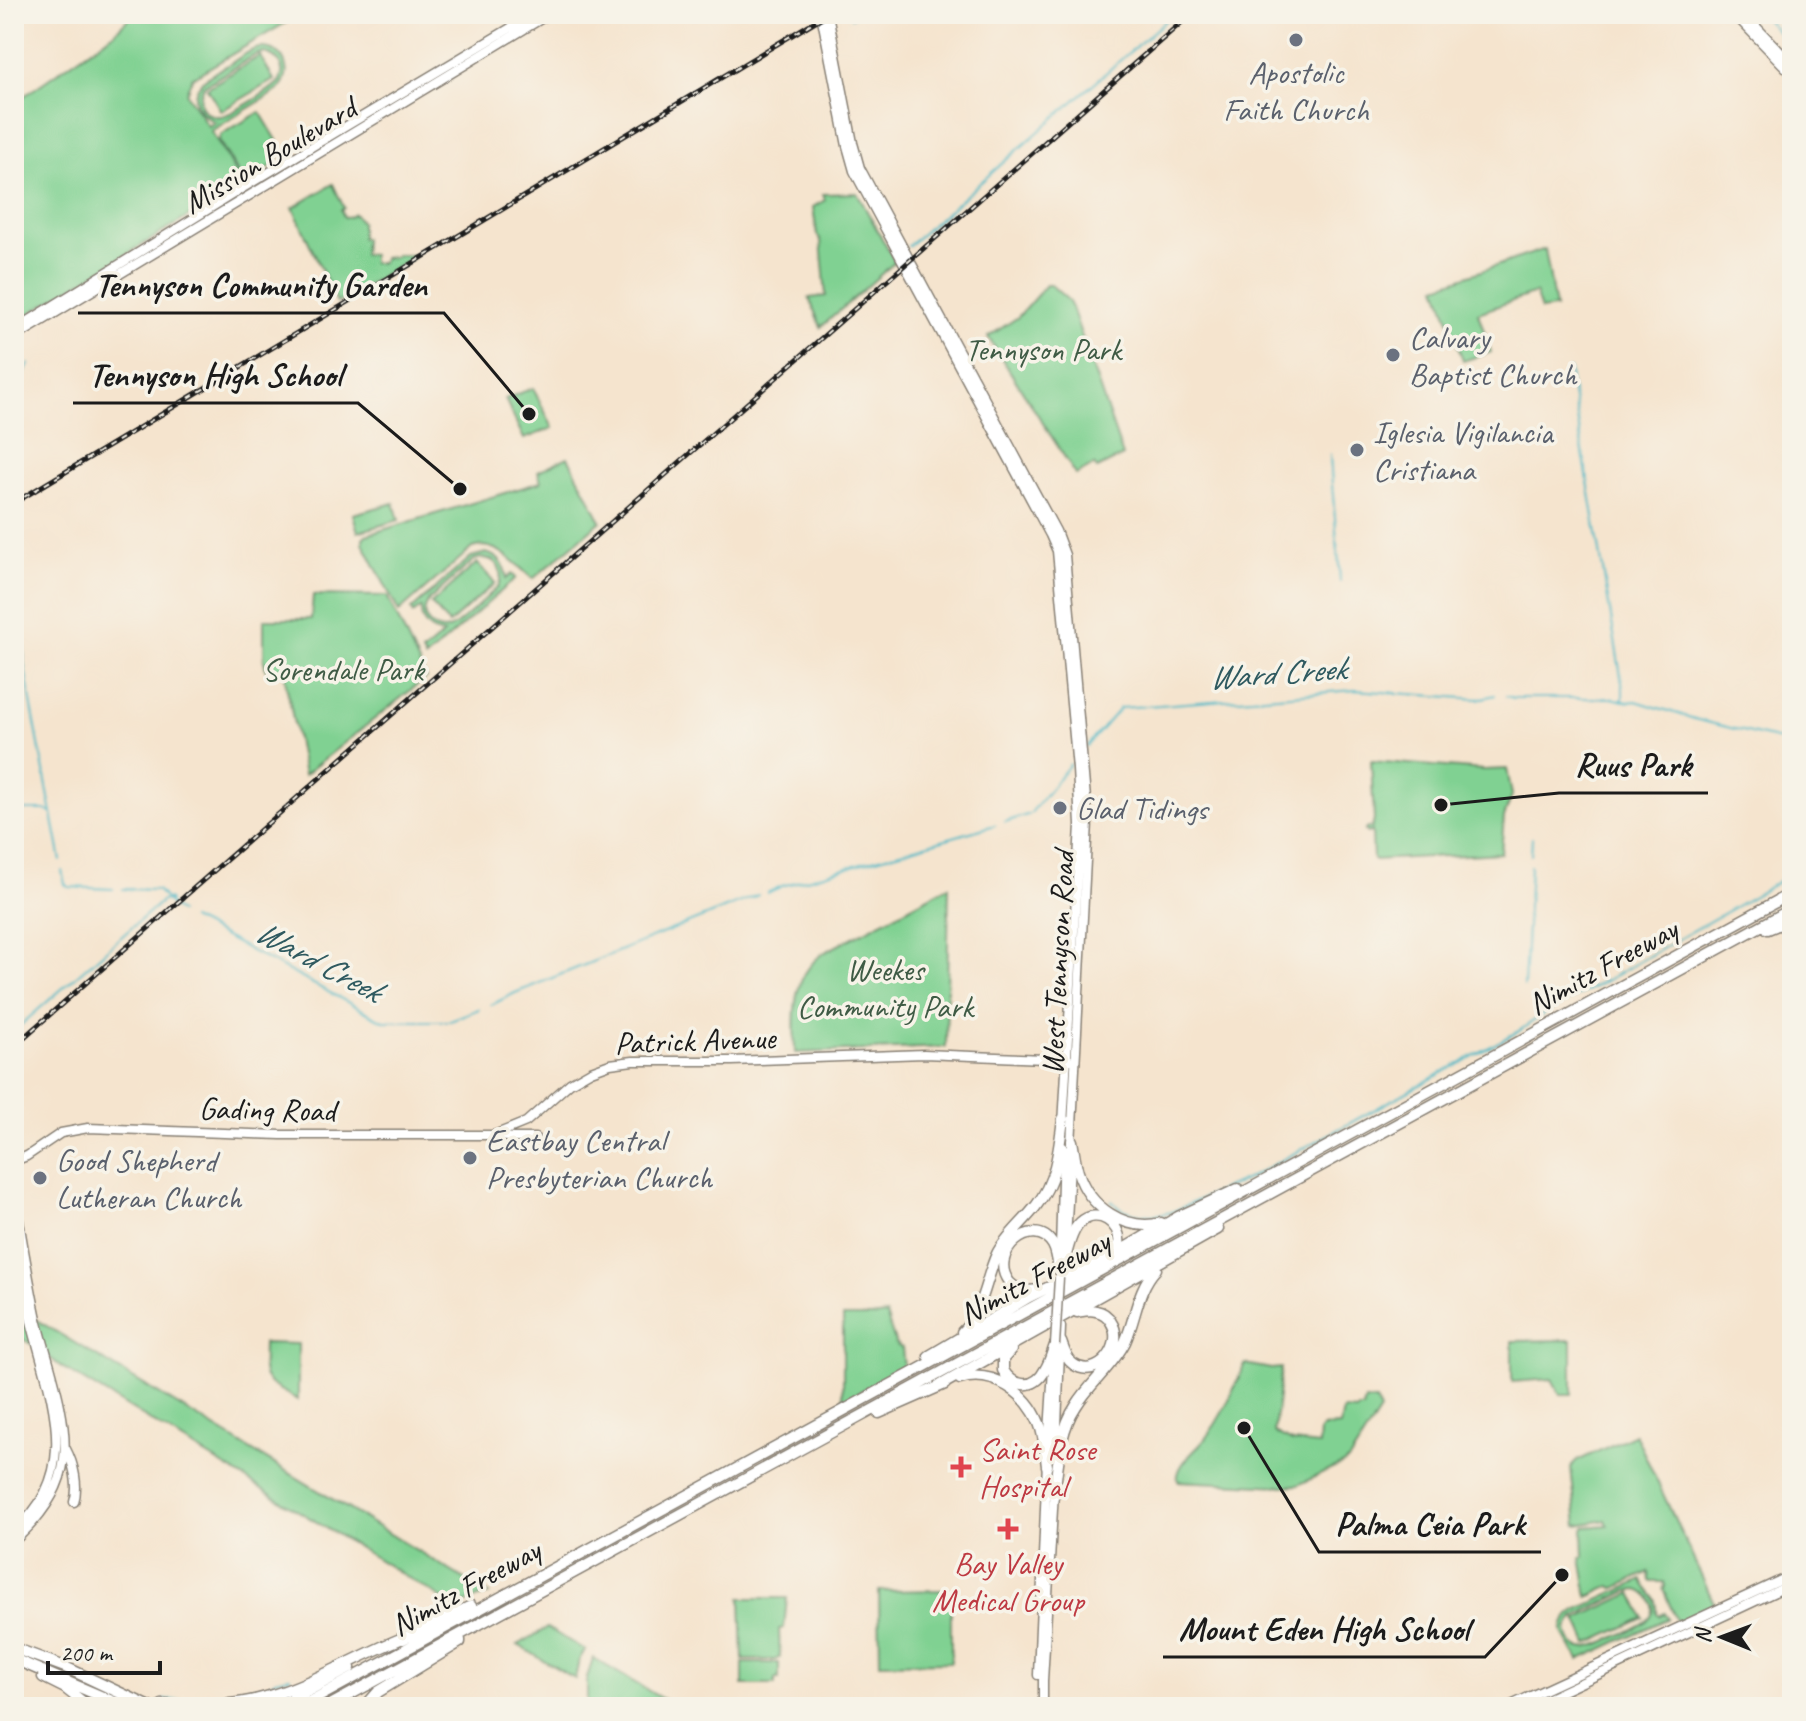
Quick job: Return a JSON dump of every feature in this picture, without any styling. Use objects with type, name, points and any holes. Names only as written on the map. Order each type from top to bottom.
[{"type":"highway","name":"Nimitz Freeway","points":[[300,1707],[1766,907],[1792,899]]},
{"type":"highway","name":"Nimitz Freeway","points":[[328,1707],[1704,957],[1792,899]]},
{"type":"highway","points":[[309,1707],[1792,899]]},
{"type":"highway","points":[[1257,1201],[1259,1195],[1792,899]]},
{"type":"highway","points":[[1704,957],[1792,919]]},
{"type":"highway","points":[[951,1342],[973,1319],[1000,1249],[1049,1186],[1057,1163],[1063,1119]]},
{"type":"highway","points":[[1339,1139],[1352,1139]]},
{"type":"highway","points":[[1072,1141],[1084,1186],[1104,1210],[1122,1221],[1137,1225],[1151,1225],[1178,1217]]},
{"type":"highway","points":[[1060,1277],[1053,1245],[1040,1235],[1021,1236],[1006,1253],[1005,1275],[1016,1288],[1034,1291],[1060,1277],[1092,1267],[1178,1217],[1255,1181],[1281,1173]]},
{"type":"highway","points":[[941,1385],[1163,1262],[1278,1194],[1280,1188]]},
{"type":"highway","points":[[1065,1259],[1079,1224],[1088,1218],[1108,1219],[1119,1234],[1119,1243],[1113,1252],[1092,1267]]},
{"type":"highway","points":[[1054,1495],[1066,1425],[1074,1408],[1119,1352],[1146,1281],[1163,1262]]},
{"type":"highway","points":[[889,1385],[894,1377],[1060,1277]]},
{"type":"highway","points":[[1058,1343],[1068,1358],[1080,1368],[1102,1364],[1114,1349],[1115,1330],[1111,1320],[1093,1310],[1071,1313]]},
{"type":"highway","points":[[1034,1333],[1003,1359],[1003,1370],[1013,1383],[1023,1385],[1040,1378],[1058,1343]]},
{"type":"highway","points":[[854,1419],[871,1416],[964,1377],[980,1376],[1013,1390],[1028,1404],[1043,1435],[1047,1466]]},
{"type":"highway","points":[[110,1690],[166,1706],[209,1705],[268,1697],[479,1602],[490,1602]]},
{"type":"highway","points":[[365,1707],[378,1692],[460,1642],[462,1634]]},
{"type":"highway","points":[[278,1707],[408,1636]]},
{"type":"highway","points":[[14,1655],[126,1707]]},
{"type":"highway","points":[[14,1655],[65,1667],[148,1707]]},
{"type":"highway","points":[[14,1655],[17,1663],[65,1688],[89,1707]]},
{"type":"highway","points":[[14,1655],[115,1697],[148,1707]]},
{"type":"highway","points":[[88,1689],[104,1707]]},
{"type":"main road","name":"Mission Boulevard","points":[[14,338],[534,14]]},
{"type":"main road","name":"Mission Boulevard","points":[[14,330],[273,170],[549,14]]},
{"type":"main road","points":[[821,14],[851,163],[906,263]]},
{"type":"main road","points":[[828,14],[857,161],[906,263]]},
{"type":"main road","points":[[1734,14],[1792,74]]},
{"type":"main road","points":[[1744,14],[1792,64]]},
{"type":"main road","points":[[259,188],[273,170]]},
{"type":"main road","name":"West Tennyson Road","points":[[906,263],[1056,531],[1065,555],[1088,822],[1072,1060],[1072,1141],[1065,1259],[1060,1277],[1061,1327],[1047,1466],[1040,1707]]},
{"type":"main road","name":"Patrick Avenue","points":[[526,1122],[570,1083],[584,1075],[610,1064],[633,1061],[784,1060],[924,1054],[1072,1060]]},
{"type":"main road","name":"West Tennyson Road","points":[[1040,1707],[1054,1495],[1063,1119],[1072,1060]]},
{"type":"main road","name":"Gading Road","points":[[14,1161],[61,1133],[88,1128],[281,1135],[494,1135],[526,1122]]},
{"type":"main road","points":[[494,1135],[535,1138]]},
{"type":"main road","points":[[14,1191],[57,1417],[71,1459],[77,1494],[74,1502]]},
{"type":"main road","points":[[14,1234],[29,1312],[55,1403]]},
{"type":"main road","points":[[14,1531],[41,1500],[54,1473],[57,1417]]},
{"type":"main road","points":[[14,1541],[31,1526],[48,1503],[60,1476],[65,1447]]},
{"type":"main road","points":[[1507,1707],[1792,1575]]},
{"type":"main road","points":[[1529,1707],[1791,1584]]},
{"type":"green space","points":[[133,14],[293,14],[292,19],[192,78],[186,93],[208,126],[215,122],[200,111],[195,100],[197,89],[204,80],[256,49],[272,50],[283,59],[286,75],[277,91],[211,131],[242,184],[14,323],[14,103],[114,33]],"holes":[[[257,54],[268,54],[281,66],[282,75],[277,84],[253,101],[221,116],[204,110],[200,98],[204,86]]]},
{"type":"green space","points":[[260,56],[274,80],[221,111],[207,88]]},
{"type":"green space","points":[[260,112],[277,140],[278,162],[244,183],[219,141],[220,135]]},
{"type":"green space","points":[[333,184],[344,208],[341,210],[344,217],[354,214],[361,222],[363,254],[372,255],[372,263],[382,263],[383,258],[396,255],[411,255],[412,258],[337,303],[293,208]]},
{"type":"green space","points":[[857,193],[895,262],[821,327],[809,298],[826,296],[821,241],[817,235],[813,207],[825,200],[823,194]]},
{"type":"green space","points":[[1545,249],[1555,308],[1541,310],[1535,293],[1478,313],[1491,352],[1463,361],[1437,286]]},
{"type":"green space","name":"Tennyson Park","points":[[1046,285],[1051,285],[1068,300],[1072,308],[1123,456],[1097,469],[1094,465],[1076,475],[988,337],[1018,317]]},
{"type":"green space","points":[[533,388],[553,428],[524,439],[505,399]]},
{"type":"green space","points":[[568,457],[601,521],[533,579],[497,550],[481,546],[472,548],[399,612],[363,543],[366,535],[541,482],[538,471]]},
{"type":"green space","points":[[394,503],[399,520],[358,532],[353,514]]},
{"type":"green space","points":[[486,553],[491,555],[501,563],[506,579],[512,574],[516,578],[425,659],[422,653],[444,634],[426,626],[421,608],[413,614],[411,610],[471,557]],"holes":[[[474,560],[491,560],[498,566],[501,574],[499,585],[449,629],[442,630],[430,624],[425,614],[429,600]]]},
{"type":"green space","points":[[477,563],[495,583],[449,624],[431,604]]},
{"type":"green space","name":"Sorendale Park","points":[[313,595],[387,596],[426,678],[304,775],[283,668],[266,670],[264,619],[311,619]]},
{"type":"green space","points":[[1371,761],[1507,769],[1512,795],[1504,817],[1501,853],[1373,860],[1372,831],[1368,833],[1365,830],[1372,828],[1374,820]]},
{"type":"green space","name":"Weekes Community Park","points":[[949,886],[946,1047],[795,1053],[796,998],[805,973],[814,962],[825,952]]},
{"type":"green space","points":[[19,1290],[22,1311],[489,1594],[456,1607],[60,1366],[14,1334],[14,1292]]},
{"type":"green space","points":[[886,1315],[896,1345],[902,1348],[904,1367],[843,1401],[843,1317]]},
{"type":"green space","points":[[1572,1340],[1572,1394],[1560,1394],[1552,1379],[1512,1382],[1512,1341]]},
{"type":"green space","points":[[263,1343],[298,1344],[298,1400],[266,1380]]},
{"type":"green space","points":[[1245,1364],[1281,1368],[1274,1433],[1292,1442],[1319,1445],[1320,1430],[1340,1426],[1343,1410],[1363,1409],[1365,1400],[1375,1401],[1380,1411],[1349,1460],[1298,1485],[1178,1481],[1183,1464],[1218,1420]]},
{"type":"green space","points":[[1635,1434],[1715,1605],[1677,1623],[1663,1588],[1664,1582],[1650,1581],[1649,1572],[1588,1597],[1581,1558],[1584,1556],[1583,1530],[1585,1527],[1608,1525],[1606,1520],[1577,1525],[1571,1467],[1577,1461]]},
{"type":"green space","points":[[1642,1580],[1654,1598],[1657,1614],[1665,1613],[1668,1618],[1579,1660],[1563,1630],[1568,1617],[1576,1610]],"holes":[[[1628,1591],[1642,1592],[1653,1606],[1652,1614],[1645,1622],[1586,1648],[1578,1647],[1571,1641],[1567,1629],[1574,1617]]]},
{"type":"green space","points":[[951,1590],[951,1662],[880,1663],[879,1591]]},
{"type":"green space","points":[[1632,1593],[1644,1618],[1588,1644],[1577,1619]]},
{"type":"green space","points":[[741,1598],[787,1598],[784,1628],[779,1629],[780,1657],[775,1660],[743,1660]]},
{"type":"green space","points":[[547,1628],[585,1650],[579,1660],[575,1679],[518,1645]]},
{"type":"green space","points":[[593,1658],[676,1707],[587,1707],[587,1678]]},
{"type":"green space","points":[[743,1663],[779,1663],[779,1679],[775,1679],[775,1685],[743,1685]]},
{"type":"waterway","points":[[851,18],[857,14]]},
{"type":"waterway","points":[[908,246],[1173,14]]},
{"type":"waterway","points":[[1761,14],[1792,47]]},
{"type":"waterway","points":[[14,390],[29,364]]},
{"type":"waterway","points":[[1569,369],[1623,701]]},
{"type":"waterway","points":[[1330,454],[1340,582]]},
{"type":"waterway","points":[[14,619],[24,637],[24,664],[52,814]]},
{"type":"waterway","name":"Ward Creek","points":[[1087,746],[1120,708],[1355,690],[1478,699],[1495,695]]},
{"type":"waterway","name":"Ward Creek","points":[[1506,696],[1636,701],[1792,743]]},
{"type":"waterway","name":"Ward Creek","points":[[1005,822],[1030,814],[1070,764]]},
{"type":"waterway","points":[[14,810],[45,810],[52,814],[61,861]]},
{"type":"waterway","name":"Ward Creek","points":[[767,893],[782,886],[995,825]]},
{"type":"waterway","points":[[1531,855],[1532,838]]},
{"type":"waterway","points":[[1524,986],[1530,866]]},
{"type":"waterway","points":[[62,871],[68,887],[113,889]]},
{"type":"waterway","points":[[1111,1201],[1133,1213],[1166,1213],[1249,1178],[1519,1031],[1545,1013],[1792,874]]},
{"type":"waterway","points":[[123,889],[157,890],[179,912]]},
{"type":"waterway","name":"Ward Creek","points":[[491,1005],[758,895]]},
{"type":"waterway","name":"Ward Creek","points":[[14,1031],[162,901],[170,901]]},
{"type":"waterway","name":"Ward Creek","points":[[191,919],[383,1021],[448,1021],[479,1009]]},
{"type":"waterway","points":[[261,1694],[275,1680],[290,1677]]},
{"type":"waterway","points":[[164,1700],[243,1697]]},
{"type":"railway","points":[[14,503],[827,14]]},
{"type":"railway","points":[[14,1046],[1191,14]]},
{"type":"railway","points":[[1785,14],[1792,22]]},
{"type":"place","name":"Apostolic Faith Church","points":[[1296,40]]},
{"type":"place","name":"Calvary Baptist Church","points":[[1393,355]]},
{"type":"place","name":"Tennyson Community Garden","points":[[529,414]]},
{"type":"place","name":"Iglesia Vigilancia Cristiana","points":[[1357,450]]},
{"type":"place","name":"Tennyson High School","points":[[460,489]]},
{"type":"place","name":"Ruus Park","points":[[1441,805]]},
{"type":"place","name":"Glad Tidings","points":[[1060,808]]},
{"type":"place","name":"Eastbay Central Presbyterian Church","points":[[470,1158]]},
{"type":"place","name":"Good Shepherd Lutheran Church","points":[[40,1178]]},
{"type":"place","name":"Palma Ceia Park","points":[[1244,1428]]},
{"type":"place","name":"Saint Rose Hospital","points":[[961,1467]]},
{"type":"place","name":"Bay Valley Medical Group","points":[[1008,1529]]},
{"type":"place","name":"Mount Eden High School","points":[[1562,1575]]}]
